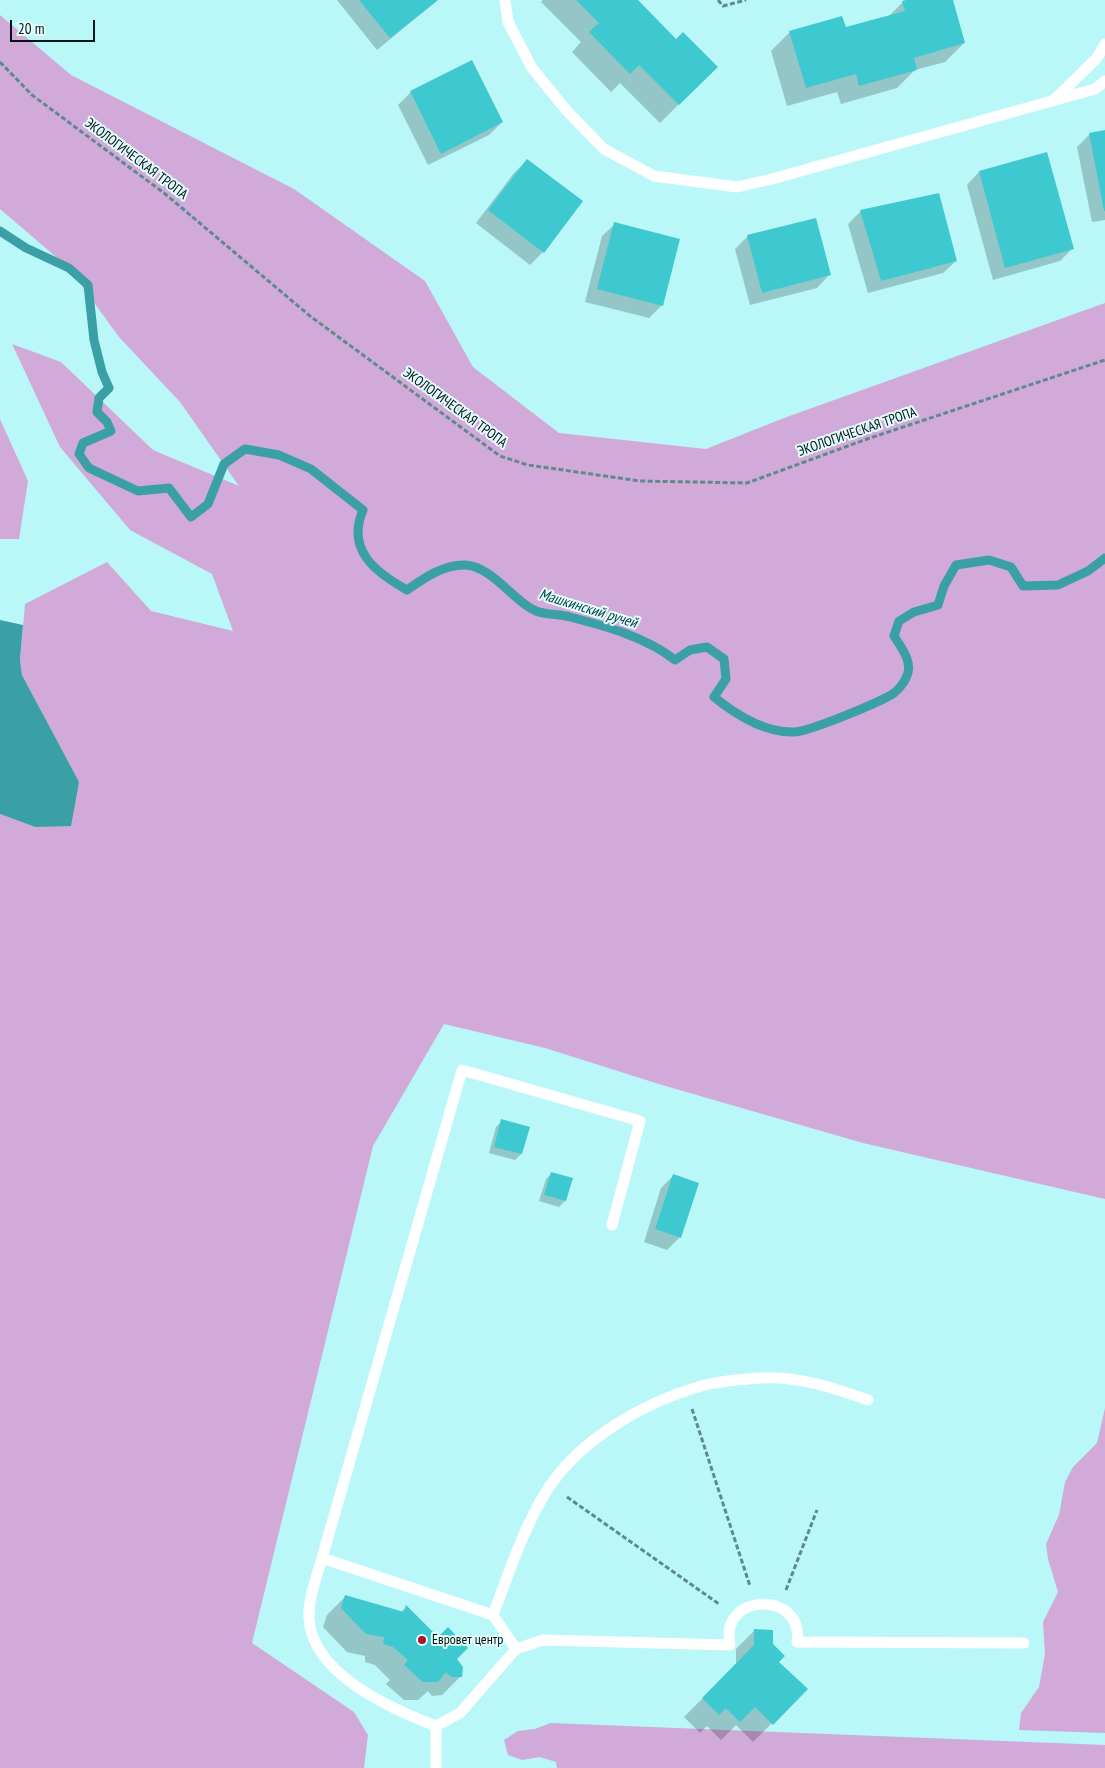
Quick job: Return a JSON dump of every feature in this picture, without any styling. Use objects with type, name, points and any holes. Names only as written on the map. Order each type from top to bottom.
[{"type":"lane","points":[[505,0],[508,22],[532,68],[567,111],[604,149],[654,176],[737,187],[772,179],[1095,89],[1105,81]]},
{"type":"lane","points":[[1053,101],[1097,58],[1105,44]]},
{"type":"lane","points":[[612,1225],[640,1121],[462,1070],[322,1558],[309,1617],[314,1641],[329,1662],[357,1687],[398,1712],[436,1726],[460,1713],[516,1649],[543,1640],[730,1644],[730,1627],[736,1616],[745,1608],[756,1604],[768,1604],[779,1607],[789,1614],[795,1624],[797,1642],[1024,1643]]},
{"type":"lane","points":[[493,1615],[528,1525],[550,1486],[575,1456],[615,1426],[658,1402],[706,1385],[763,1378],[819,1384],[868,1400]]},
{"type":"lane","points":[[322,1558],[493,1615],[516,1649]]},
{"type":"lane","points":[[436,1726],[436,1768]]},
{"type":"path","points":[[718,0],[723,6],[746,0]]},
{"type":"path","name":"ЭКОЛОГИЧЕСКАЯ ТРОПА","points":[[0,62],[32,95],[164,193],[310,316],[500,456],[528,466],[640,482],[747,482],[866,439],[1105,360]]},
{"type":"path","points":[[686,1392],[756,1604]]},
{"type":"path","points":[[550,1486],[736,1616]]},
{"type":"path","points":[[779,1607],[817,1510]]},
{"type":"shaded area","points":[[0,15],[71,75],[294,189],[425,281],[473,367],[559,433],[706,449],[784,418],[1105,303],[1105,1199],[863,1143],[662,1085],[545,1048],[444,1024],[373,1146],[252,1643],[354,1712],[368,1735],[364,1768],[0,1768],[0,814],[35,827],[79,783],[22,675],[20,661],[25,604],[107,562],[151,611],[233,631],[212,574],[130,530],[60,447],[12,344],[61,362],[153,450],[239,486],[180,402],[119,337],[69,268],[0,209]]},
{"type":"shaded area","points":[[0,419],[28,481],[19,539],[0,539]]},
{"type":"shaded area","points":[[1105,1408],[1105,1733],[1019,1730],[1021,1713],[1039,1687],[1045,1654],[1043,1622],[1058,1592],[1048,1559],[1046,1544],[1059,1515],[1065,1482],[1073,1467],[1097,1443]]},
{"type":"shaded area","points":[[550,1723],[1105,1745],[1105,1768],[557,1768],[556,1762],[540,1757],[522,1760],[508,1755],[504,1740],[518,1731],[535,1729]]},
{"type":"water","points":[[0,620],[23,625],[20,660],[22,675],[79,782],[71,826],[35,827],[0,814]]},
{"type":"building","points":[[359,0],[438,0],[390,38]]},
{"type":"building","points":[[576,0],[638,0],[676,39],[683,32],[718,67],[679,105],[639,65],[630,74],[589,32],[599,23]]},
{"type":"building","points":[[953,0],[965,43],[914,58],[917,70],[859,86],[856,74],[806,88],[789,31],[842,16],[846,27],[905,11],[902,1]]},
{"type":"building","points":[[472,60],[503,122],[441,154],[410,91]]},
{"type":"building","points":[[1105,130],[1105,211],[1104,211],[1089,133]]},
{"type":"building","points":[[1047,152],[1074,249],[1005,268],[979,171]]},
{"type":"building","points":[[527,159],[583,201],[544,253],[488,210]]},
{"type":"building","points":[[939,193],[957,261],[881,281],[860,210]]},
{"type":"building","points":[[816,218],[831,275],[762,293],[747,235]]},
{"type":"building","points":[[614,222],[680,239],[663,306],[597,289]]},
{"type":"building","points":[[501,1119],[530,1127],[522,1154],[494,1147]]},
{"type":"building","points":[[551,1172],[573,1178],[566,1201],[544,1195]]},
{"type":"building","points":[[673,1174],[699,1183],[681,1238],[655,1229]]},
{"type":"building","name":"Евровет центр","points":[[345,1595],[404,1612],[406,1605],[438,1637],[448,1627],[468,1648],[457,1659],[463,1667],[462,1677],[451,1677],[446,1672],[438,1682],[423,1682],[404,1665],[408,1660],[393,1647],[383,1644],[384,1637],[366,1634],[341,1608]]},
{"type":"building","points":[[754,1629],[773,1630],[773,1644],[785,1656],[779,1662],[808,1689],[773,1725],[755,1707],[740,1722],[726,1708],[719,1715],[702,1698],[754,1645]]},
{"type":"waterway","name":"Машкинский ручей","points":[[0,231],[26,248],[69,268],[88,285],[94,340],[102,372],[109,388],[99,398],[97,412],[107,422],[111,431],[83,443],[79,454],[89,468],[138,491],[169,488],[191,517],[208,504],[224,464],[245,449],[279,455],[311,469],[363,510],[358,537],[361,548],[367,558],[384,576],[407,590],[442,569],[466,565],[476,567],[485,572],[520,601],[536,611],[570,617],[625,633],[664,652],[675,660],[690,650],[707,647],[724,659],[726,679],[714,697],[731,710],[761,726],[783,731],[802,731],[860,709],[896,692],[905,680],[909,667],[906,656],[894,636],[899,621],[914,612],[938,605],[944,586],[956,565],[989,560],[1011,567],[1023,586],[1058,585],[1088,571],[1105,558]]},
{"type":"place","name":"Евровет центр","points":[[422,1640]]}]
